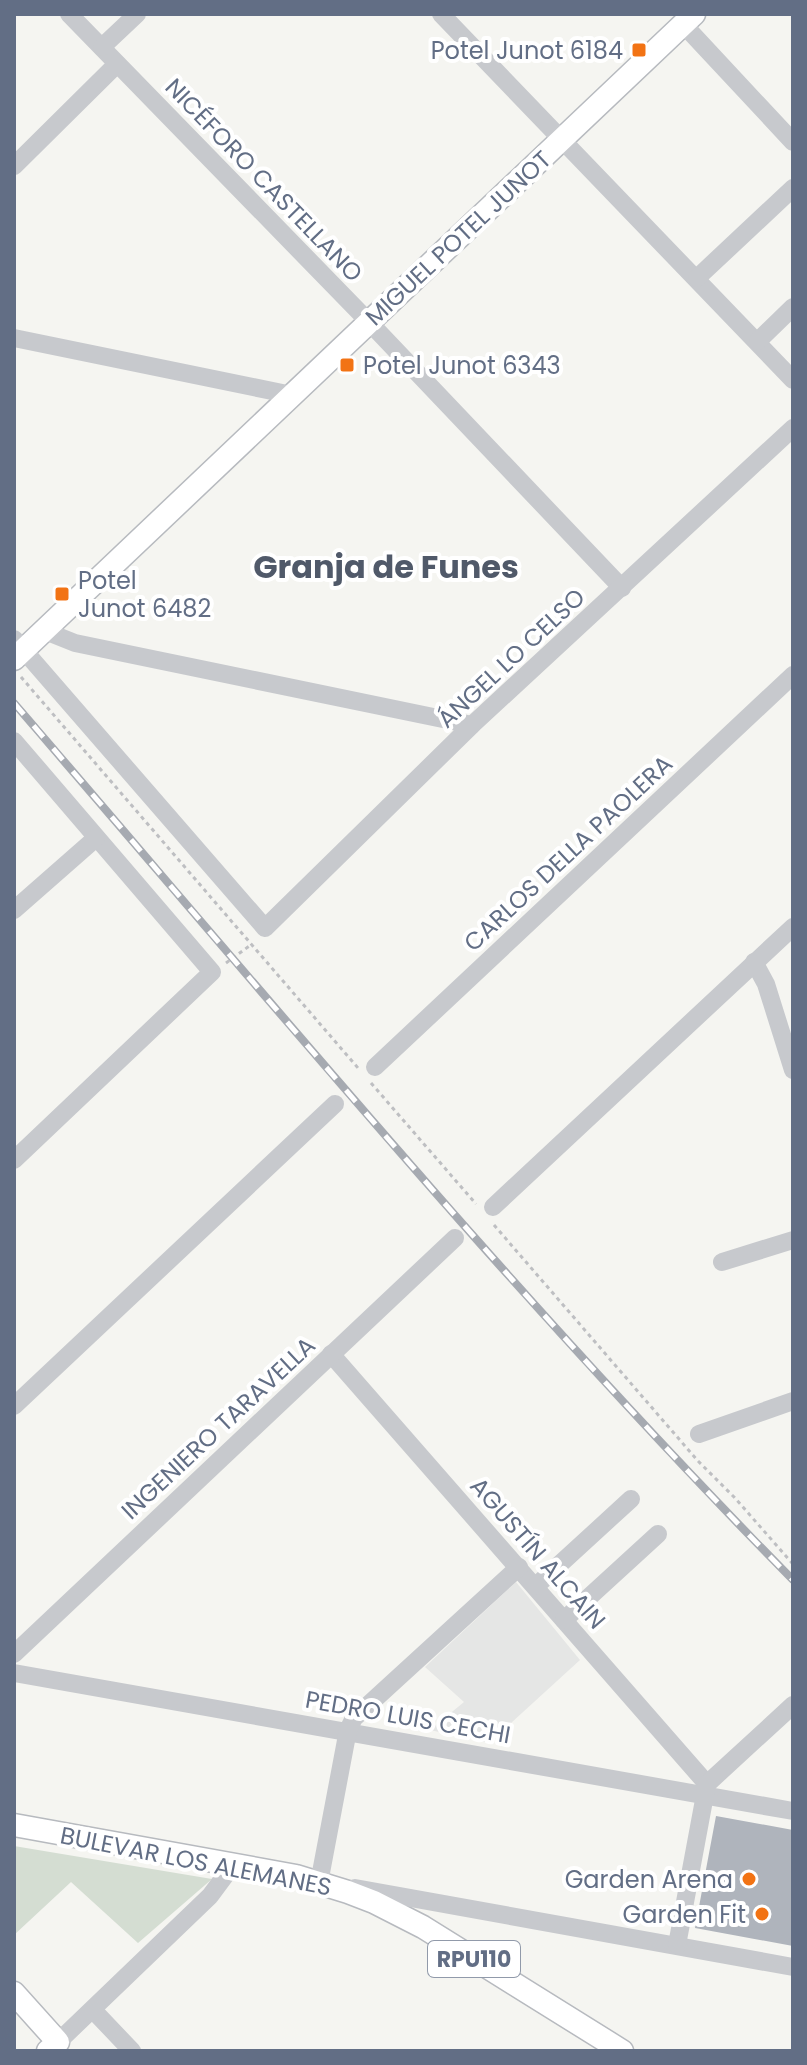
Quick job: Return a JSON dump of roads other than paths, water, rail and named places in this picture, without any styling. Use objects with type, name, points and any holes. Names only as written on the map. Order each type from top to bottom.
[{"type":"main road","name":"MIGUEL POTEL JUNOT","points":[[16,655],[45,631],[688,19]]},
{"type":"main road","name":"BULEVAR LOS ALEMANES","points":[[14,1825],[296,1876],[374,1902],[423,1927],[622,2051]]},
{"type":"main road","points":[[14,1993],[53,2046]]},
{"type":"street","name":"NICÉFORO CASTELLANO","points":[[69,14],[622,588]]},
{"type":"street","points":[[102,47],[137,14]]},
{"type":"street","points":[[441,14],[793,380]]},
{"type":"street","points":[[688,19],[793,142]]},
{"type":"street","points":[[14,166],[117,64]]},
{"type":"street","points":[[697,278],[793,188]]},
{"type":"street","points":[[758,341],[793,307]]},
{"type":"street","points":[[14,338],[292,395]]},
{"type":"street","name":"ÁNGEL LO CELSO","points":[[16,655],[265,928],[472,725],[793,428]]},
{"type":"street","points":[[45,631],[75,643],[472,725]]},
{"type":"street","name":"CARLOS DELLA PAOLERA","points":[[375,1067],[793,675]]},
{"type":"street","points":[[14,741],[212,972],[14,1160]]},
{"type":"street","points":[[14,910],[96,838]]},
{"type":"street","points":[[488,1212],[793,927]]},
{"type":"street","points":[[754,962],[766,984],[793,1070]]},
{"type":"street","points":[[14,1406],[335,1104]]},
{"type":"street","name":"INGENIERO TARAVELLA","points":[[14,1654],[455,1238]]},
{"type":"street","points":[[722,1262],[793,1240]]},
{"type":"street","name":"AGUSTÍN ALCAIN","points":[[331,1354],[536,1586],[706,1790]]},
{"type":"street","points":[[699,1434],[793,1401]]},
{"type":"street","points":[[536,1586],[631,1499]]},
{"type":"street","points":[[564,1620],[658,1534]]},
{"type":"street","points":[[519,1567],[361,1710],[348,1730],[319,1883],[793,1967]]},
{"type":"street","name":"PEDRO LUIS CECHI","points":[[14,1673],[706,1790],[793,1811]]},
{"type":"street","points":[[677,1945],[706,1790],[793,1705]]},
{"type":"street","points":[[53,2046],[210,1896],[233,1865]]},
{"type":"street","points":[[93,2010],[132,2051]]},
{"type":"railway","points":[[14,703],[493,1258],[591,1367],[793,1580]]},
{"type":"place","name":"Potel Junot 6184","points":[[639,50]]},
{"type":"place","name":"Potel Junot 6343","points":[[347,365]]},
{"type":"place","name":"Potel Junot 6482","points":[[62,594]]},
{"type":"place","name":"Garden Arena","points":[[749,1879]]},
{"type":"place","name":"Garden Fit","points":[[762,1914]]},
{"type":"district","name":"Granja de Funes","points":[[386,566]]}]
